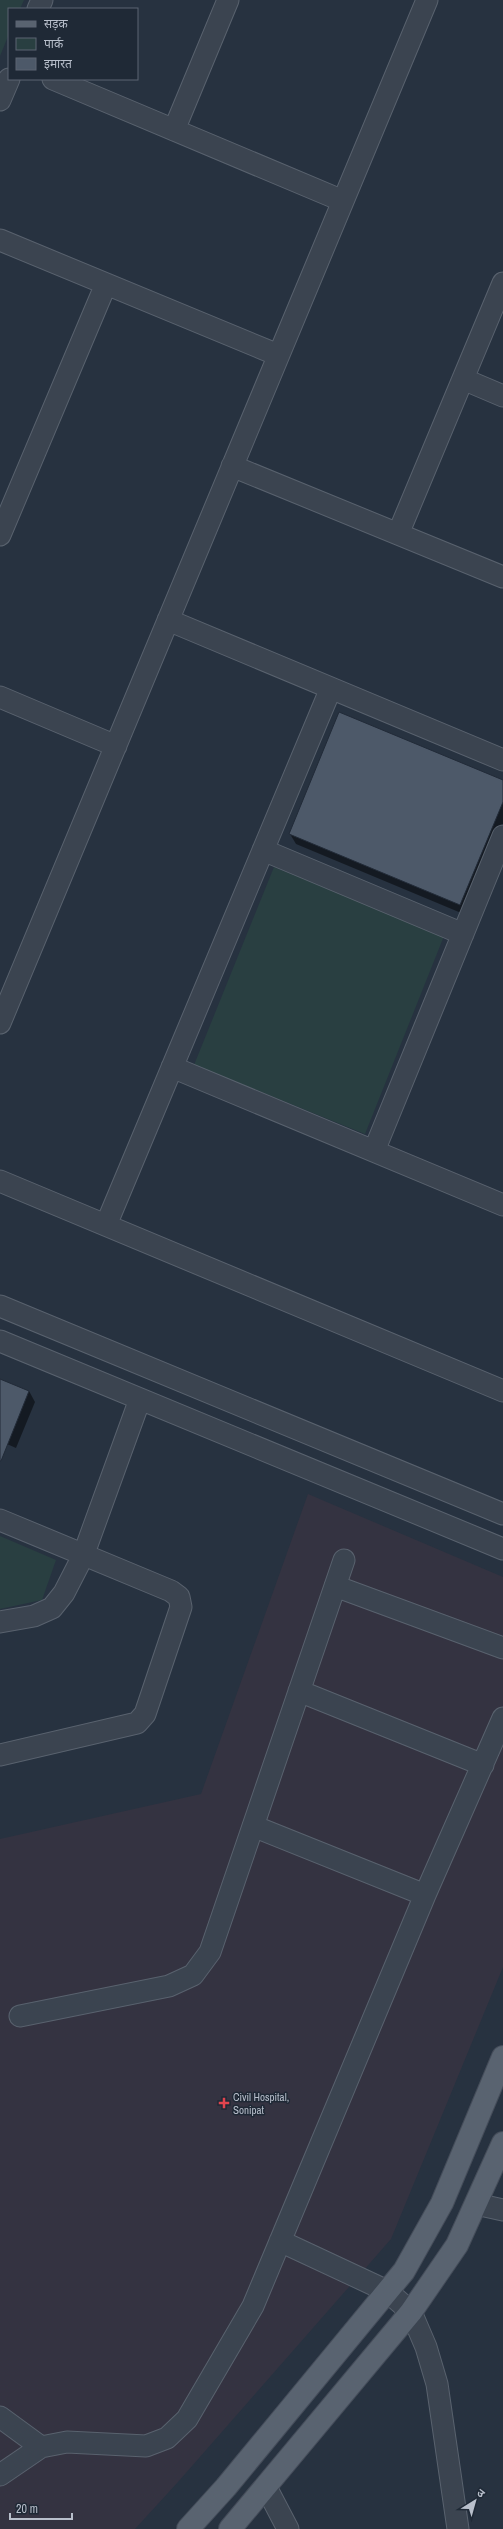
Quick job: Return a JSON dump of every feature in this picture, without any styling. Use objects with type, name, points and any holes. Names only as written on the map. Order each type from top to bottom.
[{"type":"main road","points":[[188,2529],[226,2487],[404,2271],[442,2202],[503,2057]]},
{"type":"main road","points":[[230,2529],[266,2488],[411,2312],[457,2244],[503,2143]]},
{"type":"street","points":[[174,130],[228,0]]},
{"type":"street","points":[[0,1023],[427,0]]},
{"type":"street","points":[[0,100],[9,80]]},
{"type":"street","points":[[55,80],[343,201]]},
{"type":"street","points":[[0,240],[278,355]]},
{"type":"street","points":[[398,534],[503,283]]},
{"type":"street","points":[[0,535],[106,284]]},
{"type":"street","points":[[463,379],[503,396]]},
{"type":"street","points":[[232,466],[503,577]]},
{"type":"street","points":[[168,620],[503,760]]},
{"type":"street","points":[[106,1225],[331,688]]},
{"type":"street","points":[[0,697],[116,746]]},
{"type":"street","points":[[374,1151],[503,836]]},
{"type":"street","points":[[263,850],[463,934]]},
{"type":"street","points":[[172,1067],[503,1205]]},
{"type":"street","points":[[0,1181],[503,1391]]},
{"type":"street","points":[[0,1306],[503,1514]]},
{"type":"street","points":[[0,1341],[503,1549]]},
{"type":"street","points":[[0,1622],[34,1616],[52,1608],[64,1593],[83,1556],[140,1399]]},
{"type":"street","points":[[0,1520],[83,1556],[171,1591],[179,1597],[181,1607],[145,1714],[137,1723],[128,1727],[0,1755]]},
{"type":"street","points":[[20,2016],[169,1986],[193,1975],[210,1952],[344,1560]]},
{"type":"street","points":[[335,1586],[503,1648]]},
{"type":"street","points":[[299,1691],[482,1764]]},
{"type":"street","points":[[0,2476],[40,2447],[67,2442],[146,2446],[167,2438],[187,2419],[253,2306],[425,1895],[503,1718]]},
{"type":"street","points":[[253,1826],[425,1895]]},
{"type":"street","points":[[476,2204],[503,2210]]},
{"type":"street","points":[[280,2241],[387,2292],[411,2312],[426,2347],[437,2384],[458,2529]]},
{"type":"street","points":[[0,2417],[40,2447]]},
{"type":"street","points":[[266,2488],[288,2529]]},
{"type":"shaded area","name":"Civil Hospital, Sonipat","points":[[308,1494],[503,1577],[503,1967],[391,2239],[178,2482],[135,2529],[0,2529],[0,1839],[201,1794]]},
{"type":"green space","points":[[0,0],[24,0],[20,8],[8,8],[8,36],[0,56]]},
{"type":"green space","points":[[274,867],[444,936],[365,1134],[194,1065]]},
{"type":"green space","points":[[0,1536],[56,1560],[42,1600],[0,1609]]},
{"type":"building","points":[[339,712],[503,780],[503,802],[460,905],[289,834]]},
{"type":"building","points":[[0,1379],[29,1391],[1,1461],[0,1461]]},
{"type":"place","name":"Civil Hospital, Sonipat","points":[[224,2103]]}]
